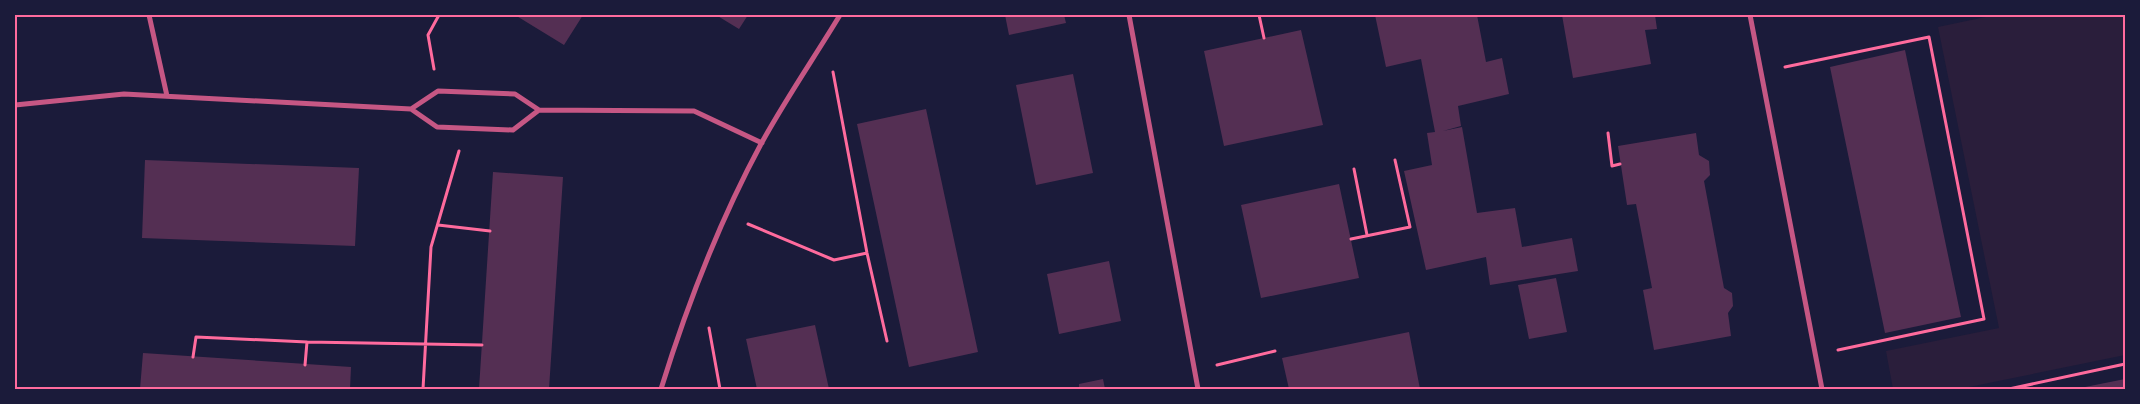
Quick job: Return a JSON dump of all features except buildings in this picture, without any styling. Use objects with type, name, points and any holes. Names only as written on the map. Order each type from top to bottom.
[{"type":"street","points":[[149,15],[168,96]]},
{"type":"street","points":[[661,389],[700,276],[726,216],[762,144],[840,15]]},
{"type":"street","points":[[1129,15],[1198,389]]},
{"type":"street","points":[[1750,15],[1822,389]]},
{"type":"street","points":[[411,109],[438,91],[515,94],[539,110],[694,110],[762,144]]},
{"type":"street","points":[[15,105],[124,94],[168,96],[411,109],[437,127],[513,130],[539,110]]},
{"type":"path","points":[[434,69],[428,35],[438,15]]},
{"type":"path","points":[[1260,15],[1264,38]]},
{"type":"path","points":[[1761,72],[1929,37],[1984,319],[1816,355]]},
{"type":"path","points":[[826,38],[867,253],[887,341]]},
{"type":"path","points":[[423,389],[431,247],[465,129]]},
{"type":"path","points":[[1608,133],[1612,166],[1620,164]]},
{"type":"path","points":[[1351,238],[1410,227],[1395,160]]},
{"type":"path","points":[[1354,169],[1367,235]]},
{"type":"path","points":[[726,216],[834,260],[867,253]]},
{"type":"path","points":[[438,225],[490,231]]},
{"type":"path","points":[[708,323],[720,389]]},
{"type":"path","points":[[193,357],[196,337],[424,345],[482,344]]},
{"type":"path","points":[[305,365],[307,342]]},
{"type":"path","points":[[1195,371],[1275,351]]},
{"type":"path","points":[[2009,389],[2125,364]]},
{"type":"shaded area","points":[[1995,15],[2125,15],[2125,355],[1959,389],[1893,389],[1886,351],[1999,328],[1938,27]]}]
